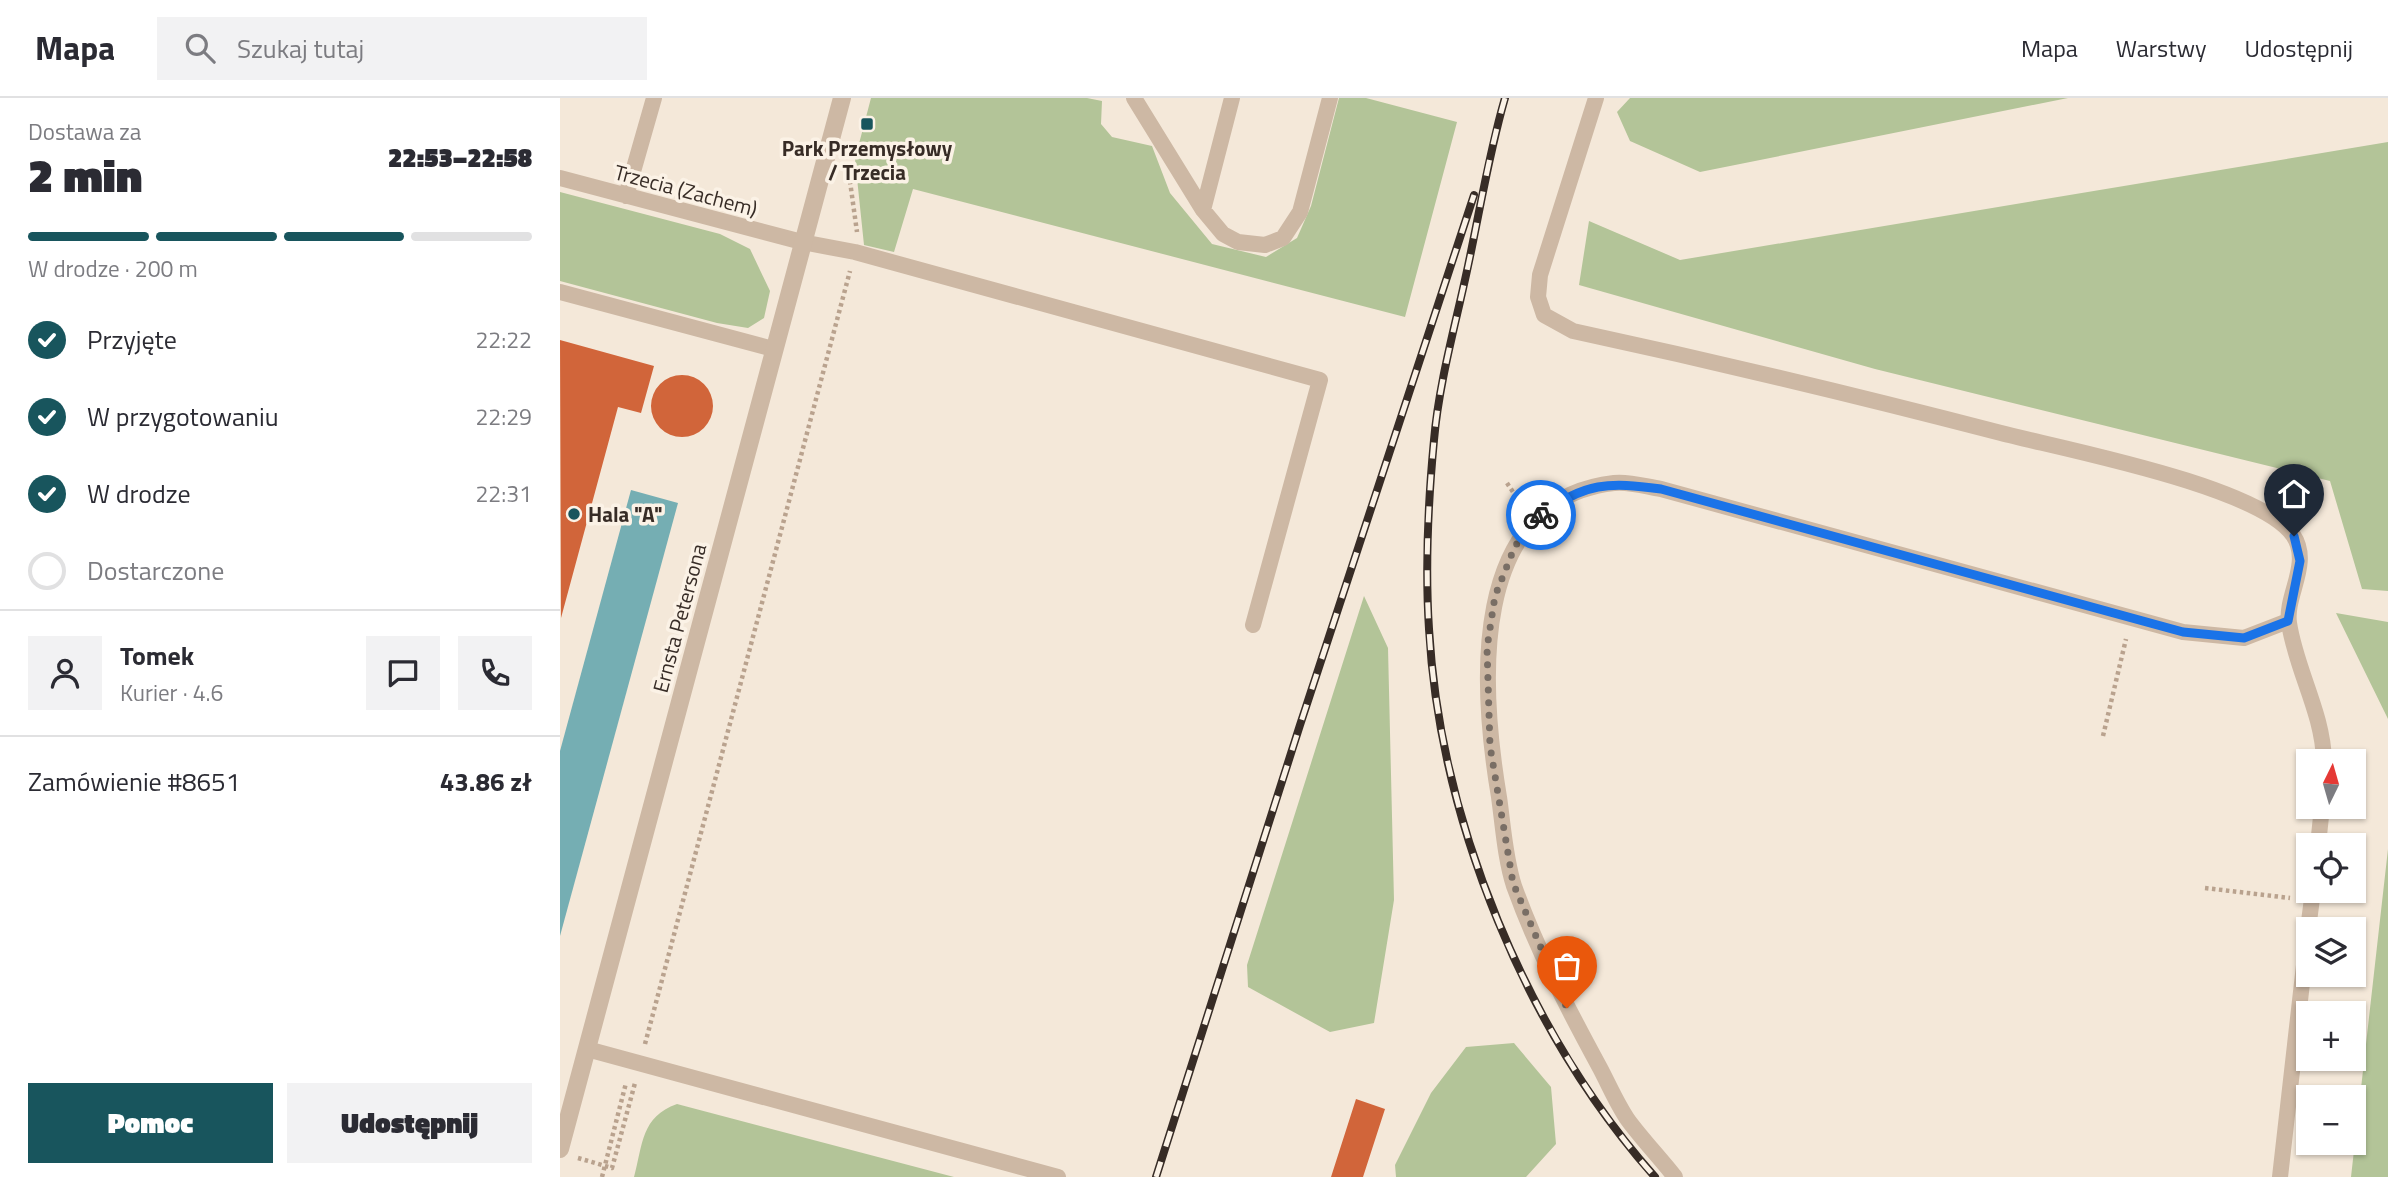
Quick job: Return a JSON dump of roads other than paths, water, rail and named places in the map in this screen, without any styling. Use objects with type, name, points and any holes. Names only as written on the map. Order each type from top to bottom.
[{"type":"street","name":"Ernsta Petersona","points":[[566,1153],[587,1049],[842,98]]},
{"type":"lane","points":[[626,196],[654,98]]},
{"type":"lane","points":[[1135,98],[1203,211],[1223,233],[1238,242],[1265,245],[1283,238],[1300,212],[1330,98]]},
{"type":"lane","points":[[1203,211],[1232,98]]},
{"type":"lane","points":[[1596,98],[1540,275],[1538,297],[1544,315],[1573,331],[1785,378],[2149,469],[2239,499],[2275,519],[2294,536],[2300,561],[2288,621],[2309,692],[2321,749]]},
{"type":"lane","name":"Trzecia (Zachem)","points":[[560,178],[802,242],[855,252],[1321,380],[1253,625]]},
{"type":"lane","points":[[560,292],[773,349]]},
{"type":"lane","points":[[1675,1177],[1626,1118],[1567,1008],[1513,883],[1490,746],[1487,648],[1495,596],[1503,573],[1525,531],[1542,514],[1576,493],[1616,483],[1661,489],[2183,632],[2244,638],[2288,621]]},
{"type":"lane","points":[[2280,1177],[2302,987]]},
{"type":"lane","points":[[587,1049],[1058,1177]]},
{"type":"water","points":[[631,490],[678,503],[560,936],[560,751]]},
{"type":"railway","points":[[1505,98],[1489,161],[1436,418],[1427,582],[1437,702],[1451,776],[1472,849],[1498,921],[1530,991],[1567,1058],[1609,1120],[1655,1177]]},
{"type":"railway","points":[[1156,1177],[1300,725],[1474,195]]},
{"type":"place","name":"Park Przemysłowy / Trzecia","points":[[867,124]]},
{"type":"place","name":"Hala \"A\"","points":[[574,514]]}]
